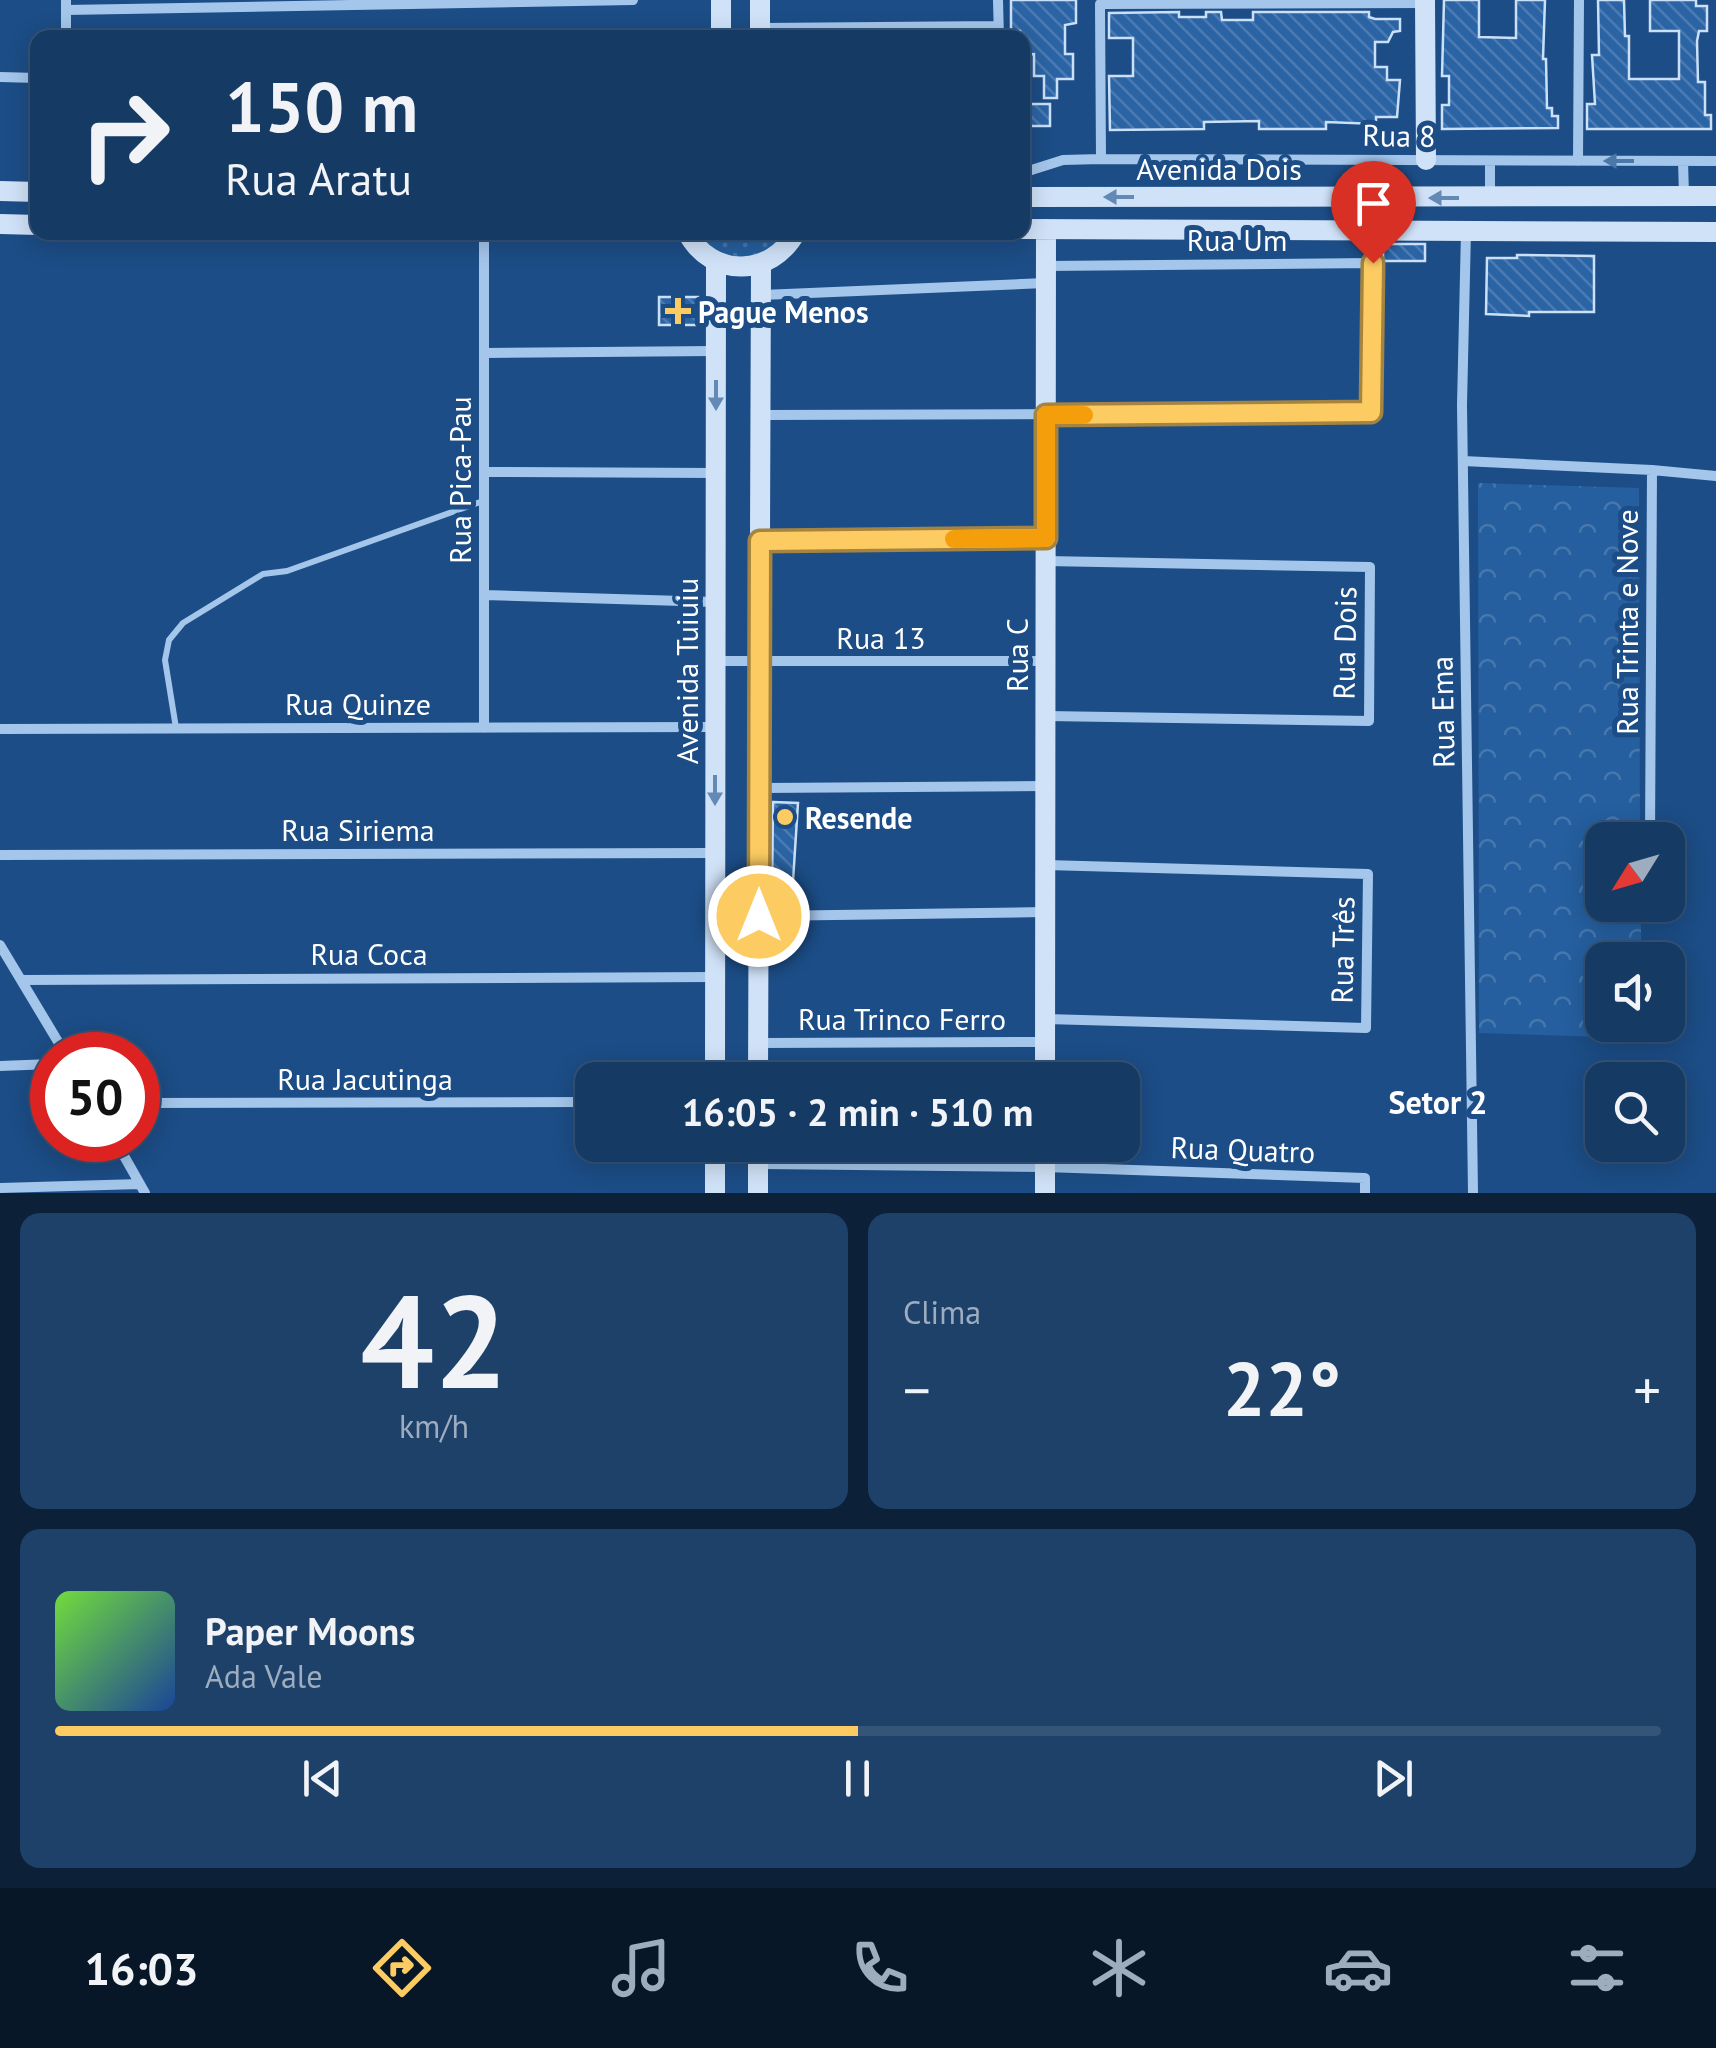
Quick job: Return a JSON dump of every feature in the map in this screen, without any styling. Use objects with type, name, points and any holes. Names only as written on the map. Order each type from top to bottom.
[{"type":"main road","points":[[721,0],[721,30]]},
{"type":"main road","points":[[760,0],[760,30]]},
{"type":"main road","points":[[1425,2],[1426,160]]},
{"type":"main road","points":[[0,191],[30,192]]},
{"type":"main road","name":"Avenida Dois","points":[[1030,197],[1716,196]]},
{"type":"main road","points":[[0,224],[30,225]]},
{"type":"main road","name":"Avenida Dois","points":[[1030,229],[1716,232]]},
{"type":"main road","name":"Rua C","points":[[1045,1062],[1046,229]]},
{"type":"main road","points":[[693,240],[703,254],[731,267],[762,264],[778,256],[790,240]]},
{"type":"main road","name":"Avenida Tuiuiu","points":[[715,1062],[716,262]]},
{"type":"main road","points":[[758,1062],[762,264]]},
{"type":"main road","points":[[715,1162],[715,1193]]},
{"type":"main road","points":[[758,1162],[758,1193]]},
{"type":"main road","points":[[1045,1162],[1045,1193]]},
{"type":"street","points":[[66,5],[632,0]]},
{"type":"street","points":[[998,0],[998,30]]},
{"type":"street","points":[[1578,161],[1580,0]]},
{"type":"street","points":[[1100,159],[1100,4],[1425,2]]},
{"type":"street","points":[[0,78],[30,78]]},
{"type":"street","name":"Rua 8","points":[[1030,170],[1063,160],[1100,159],[1716,161]]},
{"type":"street","points":[[1490,162],[1490,198]]},
{"type":"street","points":[[1683,162],[1684,197]]},
{"type":"street","name":"Rua Ema","points":[[1466,231],[1463,461],[1473,1193]]},
{"type":"street","name":"Rua Pica-Pau","points":[[484,240],[484,728]]},
{"type":"street","name":"Rua Um","points":[[1046,274],[1373,263],[1371,412],[1046,415]]},
{"type":"street","points":[[762,295],[1046,274]]},
{"type":"street","points":[[484,354],[716,351]]},
{"type":"street","points":[[761,415],[1046,415]]},
{"type":"street","points":[[1463,461],[1652,470]]},
{"type":"street","name":"Rua Trinta e Nove","points":[[1650,822],[1652,470],[1716,476]]},
{"type":"street","points":[[484,472],[716,473]]},
{"type":"street","points":[[760,541],[1046,538]]},
{"type":"street","name":"Rua Dois","points":[[1046,562],[1370,566],[1368,721],[1046,716]]},
{"type":"street","points":[[484,595],[716,602]]},
{"type":"street","name":"Rua 13","points":[[716,662],[1046,661]]},
{"type":"street","name":"Rua Quinze","points":[[0,729],[716,727]]},
{"type":"street","points":[[759,788],[1046,786]]},
{"type":"street","name":"Rua Siriema","points":[[0,855],[716,854]]},
{"type":"street","name":"Rua Três","points":[[1046,864],[1368,874],[1366,1028],[1046,1019]]},
{"type":"street","points":[[759,916],[1046,912]]},
{"type":"street","points":[[0,945],[53,1032]]},
{"type":"street","name":"Rua Coca","points":[[22,980],[715,976]]},
{"type":"street","name":"Rua Trinco Ferro","points":[[758,1043],[1045,1042]]},
{"type":"street","points":[[0,1066],[30,1065]]},
{"type":"street","name":"Rua Jacutinga","points":[[160,1103],[575,1102]]},
{"type":"street","points":[[128,1162],[143,1188]]},
{"type":"street","name":"Rua Quatro","points":[[1132,1162],[1365,1178],[1364,1193]]},
{"type":"street","points":[[0,1188],[143,1188]]},
{"type":"lane","points":[[177,729],[165,660],[169,640],[184,623],[263,574],[286,570],[484,500]]},
{"type":"green space","points":[[698,240],[777,240],[771,248],[750,258],[724,261]]},
{"type":"green space","points":[[1478,483],[1639,488],[1640,822],[1585,822],[1585,922],[1641,922],[1641,942],[1585,942],[1585,1036],[1479,1033]]},
{"type":"building","points":[[1011,0],[1076,0],[1076,23],[1065,25],[1065,54],[1073,54],[1073,79],[1057,79],[1057,98],[1044,98],[1044,76],[1034,76],[1030,30],[1011,30]]},
{"type":"building","points":[[1444,0],[1479,0],[1479,37],[1516,38],[1516,0],[1545,0],[1543,59],[1547,108],[1552,108],[1552,116],[1558,116],[1558,128],[1442,129],[1442,105],[1449,105],[1449,76],[1442,76]]},
{"type":"building","points":[[1598,0],[1624,0],[1629,79],[1679,79],[1679,31],[1650,31],[1650,0],[1696,0],[1696,6],[1707,6],[1707,31],[1699,31],[1697,41],[1698,82],[1705,82],[1705,115],[1711,115],[1711,129],[1587,129],[1587,104],[1595,104],[1592,55],[1599,55]]},
{"type":"building","points":[[1179,12],[1179,17],[1206,17],[1206,12],[1221,12],[1222,20],[1253,20],[1253,12],[1369,12],[1369,17],[1375,19],[1400,19],[1400,31],[1393,32],[1388,42],[1375,42],[1375,67],[1387,67],[1387,80],[1400,80],[1397,117],[1376,117],[1376,124],[1326,122],[1326,129],[1259,129],[1259,121],[1204,122],[1204,129],[1110,130],[1109,76],[1133,76],[1133,38],[1109,38],[1109,13]]},
{"type":"building","points":[[1030,104],[1050,104],[1050,126],[1030,126]]},
{"type":"building","points":[[1383,244],[1425,244],[1425,261],[1383,261]]},
{"type":"building","points":[[1594,256],[1594,312],[1486,314],[1487,258]]},
{"type":"building","name":"Pague Menos","points":[[659,297],[698,297],[698,325],[659,325]]},
{"type":"building","points":[[773,802],[798,803],[792,897],[772,896]]},
{"type":"slow traffic","points":[[954,539],[1046,538],[1046,415],[1084,415]]},
{"type":"place","name":"Pague Menos","points":[[678,311]]},
{"type":"place","name":"Resende","points":[[785,817]]},
{"type":"district","name":"Setor 2","points":[[1438,1102]]},
{"type":"route","points":[[759,916],[760,541],[1046,538],[1046,415],[1371,412],[1373,263]]}]
